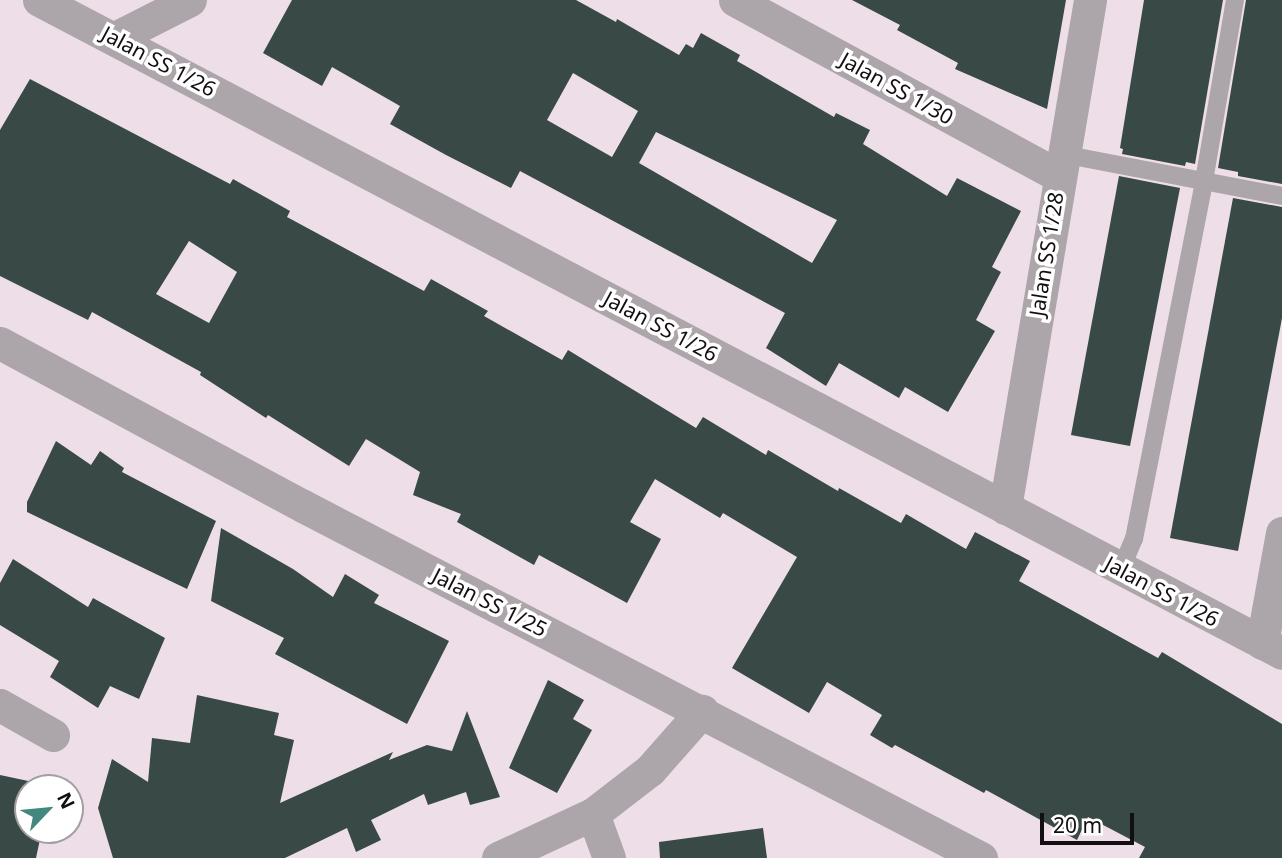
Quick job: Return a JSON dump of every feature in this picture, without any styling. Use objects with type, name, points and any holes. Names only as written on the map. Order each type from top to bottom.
[{"type":"street","name":"Jalan SS 1/26","points":[[39,0],[1272,648]]},
{"type":"street","points":[[115,38],[190,0]]},
{"type":"street","name":"Jalan SS 1/30","points":[[735,0],[1060,165]]},
{"type":"street","name":"Jalan SS 1/28","points":[[1005,508],[1060,165],[1090,0]]},
{"type":"street","name":"Jalan SS 1/25","points":[[0,343],[303,506],[981,858]]},
{"type":"street","points":[[1272,648],[1282,533]]},
{"type":"street","points":[[0,705],[53,735]]},
{"type":"street","points":[[498,858],[593,814],[650,770],[702,711]]},
{"type":"street","points":[[593,814],[609,858]]},
{"type":"lane","points":[[1121,569],[1134,539],[1204,181],[1234,0]]},
{"type":"lane","points":[[1060,165],[1204,181],[1282,197]]},
{"type":"building","points":[[292,0],[576,0],[616,22],[617,19],[679,55],[686,44],[693,48],[701,33],[740,55],[737,61],[834,117],[836,113],[870,130],[863,144],[947,196],[957,178],[1021,211],[992,267],[1001,272],[976,320],[995,331],[948,412],[905,387],[899,398],[839,363],[826,386],[766,348],[785,313],[520,171],[511,188],[446,155],[390,124],[400,106],[332,67],[322,86],[263,53]],"holes":[[[573,73],[638,111],[612,157],[547,120]],[[656,132],[837,220],[812,263],[639,163]]]},
{"type":"building","points":[[852,0],[1066,0],[1047,109],[955,69],[958,63],[897,30],[900,25]]},
{"type":"building","points":[[1144,0],[1223,0],[1195,164],[1186,162],[1185,166],[1122,154],[1123,149],[1120,148]]},
{"type":"building","points":[[1246,0],[1282,0],[1282,184],[1238,176],[1238,172],[1218,168]]},
{"type":"building","points":[[30,79],[230,184],[233,179],[290,211],[287,217],[424,291],[431,279],[488,311],[484,316],[562,360],[568,350],[696,428],[703,417],[766,455],[768,450],[838,491],[839,488],[901,523],[906,514],[966,549],[975,532],[1030,561],[1019,581],[1158,658],[1162,652],[1282,724],[1282,858],[1139,858],[1145,847],[1088,817],[1077,840],[986,790],[984,793],[895,745],[892,748],[870,735],[882,715],[827,682],[809,713],[732,668],[797,557],[723,513],[720,518],[655,479],[630,522],[661,539],[627,603],[539,555],[534,565],[457,522],[461,514],[413,495],[420,472],[366,439],[349,466],[268,415],[266,418],[200,375],[201,372],[92,312],[88,320],[0,276],[0,130]],"holes":[[[189,241],[237,272],[209,323],[156,294]]]},
{"type":"building","points":[[1119,176],[1180,188],[1130,446],[1071,435]]},
{"type":"building","points":[[1233,198],[1282,207],[1282,318],[1238,551],[1170,538]]},
{"type":"building","points":[[56,441],[91,465],[100,451],[124,468],[122,472],[216,521],[187,589],[27,512],[27,502]]},
{"type":"building","points":[[221,528],[293,569],[333,597],[345,574],[379,595],[374,603],[449,641],[407,724],[275,654],[284,638],[211,601]]},
{"type":"building","points":[[13,559],[88,607],[93,598],[165,638],[139,699],[110,686],[98,708],[50,677],[59,661],[0,625],[0,583]]},
{"type":"building","points":[[548,680],[584,700],[573,719],[592,730],[557,793],[509,768]]},
{"type":"building","points":[[197,695],[279,713],[274,735],[294,740],[280,803],[393,752],[389,760],[427,745],[452,751],[467,711],[500,797],[470,805],[466,792],[428,805],[424,794],[371,820],[381,840],[356,852],[347,828],[285,858],[113,858],[98,808],[112,759],[148,782],[152,738],[190,743]]},
{"type":"building","points":[[0,775],[14,778],[14,844],[39,844],[36,858],[0,858]]},
{"type":"building","points":[[763,828],[767,858],[660,858],[659,842]]}]
